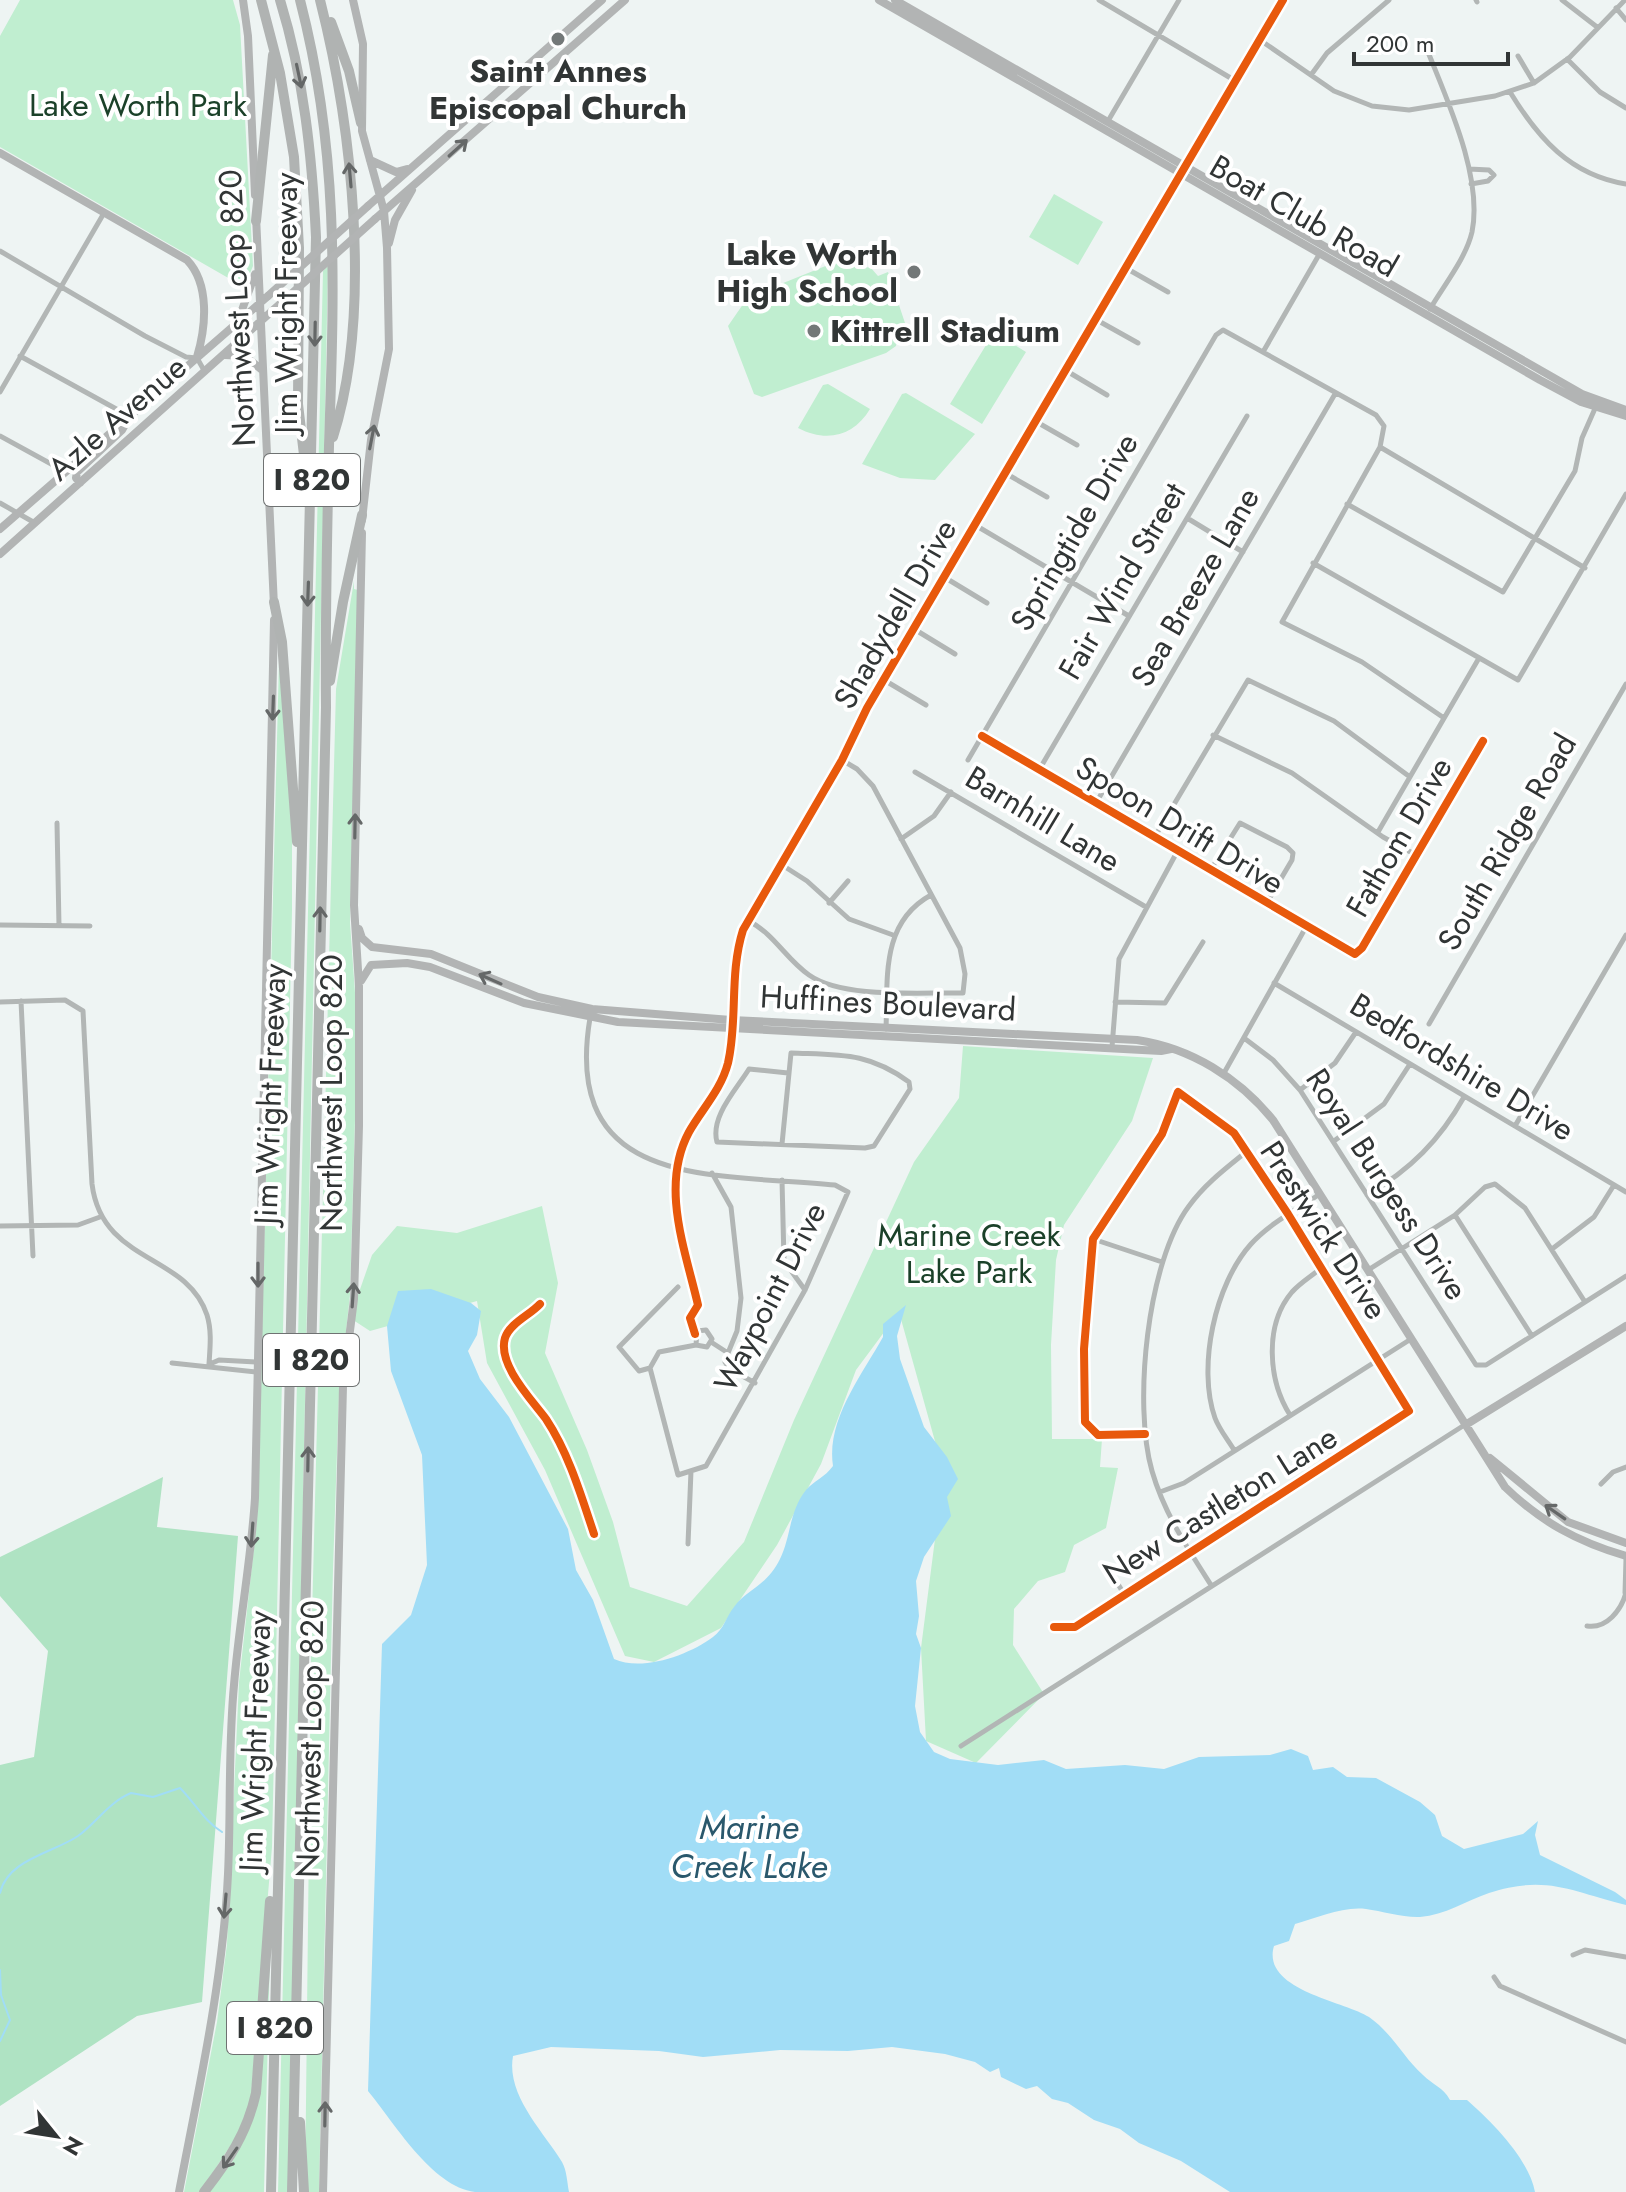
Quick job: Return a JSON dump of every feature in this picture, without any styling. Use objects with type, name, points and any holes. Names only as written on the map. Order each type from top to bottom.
[{"type":"highway","points":[[261,0],[274,45],[289,120],[296,186],[298,404],[306,484],[311,498]]},
{"type":"highway","name":"Jim Wright Freeway","points":[[271,2192],[316,253],[311,155],[301,85],[280,0]]},
{"type":"highway","name":"Jim Wright Freeway","points":[[292,2192],[326,707],[324,580],[333,204],[324,108],[300,0]]},
{"type":"highway","points":[[321,0],[344,114],[354,263],[348,358],[337,424],[329,446]]},
{"type":"highway","points":[[321,0],[349,71],[361,123]]},
{"type":"highway","points":[[256,221],[274,45]]},
{"type":"highway","points":[[326,707],[343,602],[362,515]]},
{"type":"highway","points":[[274,602],[282,642],[297,842],[295,898],[301,906]]},
{"type":"highway","points":[[204,2192],[233,2155],[250,2123],[256,2093],[272,1884],[277,1864]]},
{"type":"highway","points":[[294,2106],[300,2121],[304,2192]]},
{"type":"main road","name":"Northwest Loop 820","points":[[179,2192],[212,2022],[222,1941],[228,1874],[233,1687],[253,1525],[258,1367],[274,602],[248,36],[243,0]]},
{"type":"main road","name":"Northwest Loop 820","points":[[323,2192],[339,1489],[343,1386],[354,1299],[359,986],[354,905],[362,515],[371,440],[389,349],[384,211],[361,123],[363,40],[353,0]]},
{"type":"main road","name":"Azle Avenue","points":[[0,529],[236,325],[602,0]]},
{"type":"main road","name":"Boat Club Road","points":[[879,0],[1347,259],[1429,311]]},
{"type":"main road","name":"Boat Club Road","points":[[895,0],[1108,121],[1320,253],[1596,405],[1626,416]]},
{"type":"main road","name":"Shadydell Drive","points":[[730,1024],[736,956],[748,920],[842,760],[913,628],[1283,0]]},
{"type":"main road","name":"Azle Avenue","points":[[0,554],[621,1]]},
{"type":"main road","points":[[581,18],[592,30]]},
{"type":"main road","points":[[0,153],[187,260],[196,269],[203,296],[197,358]]},
{"type":"main road","points":[[370,160],[396,172],[411,168]]},
{"type":"main road","points":[[387,248],[395,220],[417,183]]},
{"type":"main road","points":[[1270,224],[1278,225],[1341,261],[1347,259]]},
{"type":"main road","points":[[236,325],[257,265]]},
{"type":"main road","points":[[224,356],[245,356],[262,370]]},
{"type":"main road","name":"Boat Club Road","points":[[1596,405],[1626,410]]},
{"type":"main road","points":[[80,483],[76,478],[77,472],[122,430],[129,416]]},
{"type":"main road","name":"Huffines Boulevard","points":[[354,905],[359,930],[366,943],[377,948],[413,949],[591,1014]]},
{"type":"main road","name":"Huffines Boulevard","points":[[359,986],[371,965],[381,962],[407,963],[451,974],[524,1003],[591,1014],[730,1024],[1161,1043],[1224,1073],[1255,1097],[1273,1120],[1505,1487],[1537,1516],[1579,1541],[1626,1558]]},
{"type":"main road","points":[[451,974],[456,963]]},
{"type":"main road","points":[[1467,1424],[1626,1326]]},
{"type":"main road","name":"Huffines Boulevard","points":[[1486,1454],[1531,1495],[1568,1522],[1626,1543]]},
{"type":"street","points":[[1099,0],[1234,80]]},
{"type":"street","points":[[1108,121],[1179,0]]},
{"type":"street","points":[[1311,75],[1335,46],[1389,0]]},
{"type":"street","points":[[1562,0],[1597,27]]},
{"type":"street","points":[[1260,40],[1334,91],[1372,106],[1409,110],[1510,92],[1534,83],[1567,59],[1625,0]]},
{"type":"street","points":[[1616,8],[1626,20]]},
{"type":"street","points":[[1428,52],[1469,169],[1473,216],[1470,239],[1429,311]]},
{"type":"street","points":[[1518,56],[1534,83]]},
{"type":"street","points":[[1567,59],[1600,92],[1626,108]]},
{"type":"street","points":[[1510,92],[1532,128],[1551,148],[1587,172],[1626,184]]},
{"type":"street","points":[[1469,169],[1489,170],[1494,175],[1488,181],[1471,184]]},
{"type":"street","points":[[0,392],[104,213]]},
{"type":"street","points":[[0,251],[145,336],[186,357],[197,358],[205,372]]},
{"type":"street","points":[[1320,253],[1263,352],[1376,415],[1384,426],[1380,447],[1282,621],[1380,673],[1444,718]]},
{"type":"street","points":[[1124,267],[1168,292]]},
{"type":"street","points":[[1094,319],[1138,343]]},
{"type":"street","name":"Springtide Drive","points":[[968,760],[1216,335],[1223,330],[1263,352]]},
{"type":"street","points":[[20,356],[129,416]]},
{"type":"street","points":[[1064,370],[1107,395]]},
{"type":"street","name":"Sea Breeze Lane","points":[[1096,803],[1335,394]]},
{"type":"street","points":[[1347,504],[1503,592],[1575,471],[1582,438],[1596,405]]},
{"type":"street","name":"Fair Wind Street","points":[[1039,770],[1247,416]]},
{"type":"street","points":[[1034,421],[1077,445]]},
{"type":"street","points":[[0,436],[64,471]]},
{"type":"street","points":[[1380,447],[1585,568]]},
{"type":"street","points":[[1004,472],[1047,497]]},
{"type":"street","points":[[1313,563],[1518,680],[1626,494]]},
{"type":"street","points":[[0,503],[35,523]]},
{"type":"street","points":[[1187,518],[1243,552]]},
{"type":"street","points":[[974,524],[1129,616]]},
{"type":"street","points":[[943,577],[987,603]]},
{"type":"street","points":[[913,628],[955,654]]},
{"type":"street","points":[[1378,832],[1479,658]]},
{"type":"street","points":[[883,680],[926,705]]},
{"type":"street","points":[[1154,838],[1248,680],[1334,721],[1410,777]]},
{"type":"street","name":"South Ridge Road","points":[[1429,1024],[1626,684]]},
{"type":"street","points":[[1213,735],[1292,773],[1416,855]]},
{"type":"street","name":"Spoon Drift Drive","points":[[982,736],[1355,954]]},
{"type":"street","name":"Fathom Drive","points":[[1355,954],[1362,948],[1483,741]]},
{"type":"street","points":[[748,920],[766,930],[799,967],[822,983],[846,989],[963,993],[965,974],[960,948],[865,776],[842,760]]},
{"type":"street","name":"Barnhill Lane","points":[[915,772],[1146,907]]},
{"type":"street","points":[[901,839],[934,816],[951,792]]},
{"type":"street","points":[[57,823],[59,926]]},
{"type":"street","points":[[1210,871],[1238,824],[1246,823],[1260,831],[1293,853],[1266,904]]},
{"type":"street","points":[[1112,1043],[1119,959],[1177,852]]},
{"type":"street","points":[[781,865],[807,881],[849,919],[893,935]]},
{"type":"street","points":[[829,903],[848,881]]},
{"type":"street","points":[[886,1031],[893,935],[906,914],[931,895]]},
{"type":"street","points":[[0,925],[90,926]]},
{"type":"street","points":[[1224,1073],[1306,927]]},
{"type":"street","points":[[1515,1126],[1626,935]]},
{"type":"street","points":[[1115,1002],[1165,1003],[1203,942]]},
{"type":"street","name":"Bedfordshire Drive","points":[[1274,983],[1626,1192]]},
{"type":"street","points":[[0,1002],[65,1000],[83,1011],[92,1184],[100,1217],[113,1234],[195,1293],[209,1323],[209,1364]]},
{"type":"street","points":[[21,1001],[33,1256]]},
{"type":"street","name":"Waypoint Drive","points":[[591,1014],[585,1051],[586,1081],[592,1105],[604,1126],[624,1146],[650,1161],[676,1169],[844,1187],[848,1192],[848,1199],[805,1290],[706,1466],[678,1475],[650,1368]]},
{"type":"street","name":"Shadydell Drive","points":[[695,1334],[690,1318],[698,1305],[674,1191],[676,1169],[689,1133],[711,1101],[727,1068],[730,1024]]},
{"type":"street","points":[[1300,1090],[1335,1063],[1356,1032]]},
{"type":"street","name":"Royal Burgess Drive","points":[[1244,1038],[1273,1060],[1300,1090],[1479,1366],[1486,1365],[1532,1336]]},
{"type":"street","name":"Huffines Boulevard","points":[[782,1144],[874,1146],[910,1089],[909,1082],[880,1063],[839,1055],[791,1053],[788,1073]]},
{"type":"street","points":[[1334,1141],[1384,1104],[1410,1064]]},
{"type":"street","points":[[749,1069],[788,1073],[782,1144],[717,1142],[714,1131],[717,1119],[749,1069]]},
{"type":"street","name":"Prestwick Drive","points":[[1093,1239],[1162,1134],[1178,1092],[1227,1127],[1246,1152],[1288,1214],[1409,1411]]},
{"type":"street","points":[[1367,1195],[1408,1168],[1432,1145],[1464,1097]]},
{"type":"street","points":[[1211,1585],[1190,1553],[1160,1492],[1145,1434],[1151,1299],[1179,1221],[1198,1193],[1246,1152]]},
{"type":"street","points":[[711,1172],[731,1207],[741,1298],[737,1331],[725,1362],[730,1369],[755,1383]]},
{"type":"street","points":[[782,1180],[784,1261],[805,1290]]},
{"type":"street","points":[[1368,1270],[1455,1215],[1485,1187],[1495,1184],[1525,1208],[1585,1302]]},
{"type":"street","points":[[1552,1249],[1594,1217],[1614,1185]]},
{"type":"street","points":[[1234,1450],[1215,1418],[1212,1392],[1210,1366],[1218,1299],[1236,1262],[1253,1241],[1320,1194]]},
{"type":"street","points":[[1455,1215],[1532,1336],[1626,1276]]},
{"type":"street","points":[[0,1226],[78,1225],[100,1217]]},
{"type":"street","points":[[1145,1434],[1098,1435],[1085,1422],[1084,1349],[1093,1239],[1162,1262]]},
{"type":"street","points":[[1290,1415],[1274,1378],[1277,1321],[1293,1291],[1321,1268]]},
{"type":"street","points":[[678,1287],[619,1347],[639,1371],[650,1368],[653,1357],[659,1352],[696,1345],[704,1348],[711,1342]]},
{"type":"street","points":[[696,1345],[695,1334],[702,1329],[708,1331],[711,1342],[728,1353]]},
{"type":"street","points":[[1160,1492],[1184,1483],[1411,1338]]},
{"type":"street","points":[[172,1363],[209,1364],[219,1360],[258,1367]]},
{"type":"street","points":[[209,1364],[219,1369],[258,1367]]},
{"type":"street","name":"New Castleton Lane","points":[[1054,1627],[1075,1627],[1409,1411]]},
{"type":"street","points":[[961,1746],[1467,1424]]},
{"type":"street","points":[[1601,1484],[1613,1472],[1626,1467]]},
{"type":"street","points":[[688,1544],[691,1471]]},
{"type":"street","points":[[1587,1626],[1599,1625],[1616,1614],[1626,1593],[1626,1558]]},
{"type":"street","points":[[1107,1566],[1124,1594]]},
{"type":"street","points":[[1573,1955],[1585,1950],[1626,1957]]},
{"type":"street","points":[[1494,1977],[1500,1986],[1626,2042]]},
{"type":"green space","name":"Lake Worth Park","points":[[20,0],[233,0],[240,25],[253,266],[244,287],[0,147],[0,36]]},
{"type":"green space","points":[[1054,194],[1103,222],[1078,265],[1029,237]]},
{"type":"green space","name":"Kittrell Stadium","points":[[838,261],[871,268],[878,276],[888,272],[906,326],[899,328],[896,346],[886,353],[762,397],[754,394],[728,326],[748,297]]},
{"type":"green space","points":[[328,266],[289,2192],[278,2192],[323,271]]},
{"type":"green space","points":[[994,332],[1026,352],[982,424],[950,404]]},
{"type":"green space","points":[[828,384],[870,409],[864,418],[848,431],[829,436],[798,428],[823,385]]},
{"type":"green space","points":[[906,393],[975,434],[935,480],[900,478],[862,464],[902,394]]},
{"type":"green space","points":[[354,581],[354,589],[358,590],[350,923],[357,1020],[350,1295],[339,1394],[319,2192],[305,2192],[311,1656],[336,689]]},
{"type":"green space","points":[[279,661],[292,832],[292,910],[272,1847],[250,2107],[244,2125],[200,2192],[184,2192],[217,2022],[227,1944],[239,1682],[257,1521]]},
{"type":"green space","name":"Marine Creek Lake Park","points":[[963,1046],[1153,1058],[1132,1121],[1064,1225],[1056,1260],[1051,1345],[1052,1439],[1102,1439],[1100,1467],[1118,1468],[1106,1528],[1074,1545],[1065,1572],[1038,1581],[1014,1609],[1013,1645],[1044,1694],[976,1763],[926,1741],[921,1648],[935,1539],[948,1488],[899,1312],[856,1370],[821,1464],[777,1545],[721,1628],[654,1662],[625,1656],[545,1470],[487,1363],[477,1301],[370,1331],[350,1318],[372,1255],[397,1226],[457,1233],[542,1206],[558,1283],[545,1353],[587,1450],[613,1522],[630,1587],[687,1606],[744,1542],[794,1420],[914,1162],[959,1098]]},
{"type":"green space","points":[[163,1477],[157,1527],[238,1536],[202,2002],[137,2016],[0,2106],[0,1765],[34,1757],[48,1651],[0,1596],[0,1557]]},
{"type":"green space","points":[[270,1953],[264,2192],[208,2192],[231,2164],[245,2138]]},
{"type":"water","name":"Marine Creek Lake","points":[[431,1289],[471,1303],[481,1311],[477,1335],[468,1351],[480,1379],[509,1417],[568,1529],[576,1570],[593,1600],[614,1659],[638,1664],[665,1660],[703,1644],[720,1630],[739,1601],[769,1576],[784,1551],[800,1498],[833,1466],[832,1449],[840,1415],[883,1337],[883,1324],[906,1305],[897,1336],[900,1359],[924,1427],[947,1457],[958,1479],[947,1497],[951,1516],[924,1557],[916,1581],[919,1616],[916,1634],[921,1648],[915,1706],[920,1732],[934,1752],[950,1759],[998,1765],[1044,1760],[1066,1769],[1125,1765],[1164,1769],[1199,1757],[1270,1755],[1291,1749],[1308,1756],[1313,1770],[1333,1767],[1347,1777],[1376,1778],[1420,1802],[1435,1815],[1442,1836],[1464,1849],[1523,1834],[1538,1821],[1535,1835],[1540,1855],[1615,1892],[1626,1900],[1626,1905],[1559,1887],[1527,1885],[1489,1893],[1429,1916],[1348,1909],[1295,1924],[1289,1941],[1274,1946],[1273,1961],[1292,1984],[1369,2017],[1450,2100],[1467,2100],[1517,2154],[1535,2192],[1230,2192],[1181,2161],[1139,2143],[1120,2129],[1094,2120],[1068,2103],[1052,2099],[1037,2086],[1026,2089],[1001,2077],[999,2068],[990,2072],[975,2062],[945,2054],[892,2047],[848,2051],[780,2050],[703,2057],[659,2051],[551,2047],[513,2056],[512,2070],[520,2099],[562,2162],[569,2192],[475,2192],[459,2187],[429,2166],[368,2091],[382,1644],[411,1615],[427,1565],[422,1455],[391,1371],[387,1326],[398,1291]]},
{"type":"waterway","points":[[0,1893],[12,1872],[78,1836],[116,1802],[131,1793],[153,1797],[180,1788],[222,1832]]},
{"type":"waterway","points":[[0,1970],[1,1995],[10,2020],[0,2041]]},
{"type":"cycle path","points":[[695,1334],[690,1318],[698,1305],[678,1218],[676,1174],[689,1132],[716,1091],[728,1063],[736,963],[743,930],[842,760],[867,708],[1283,0]]},
{"type":"cycle path","points":[[982,736],[1355,954],[1362,948],[1483,741]]},
{"type":"cycle path","points":[[1054,1627],[1075,1627],[1409,1411],[1288,1214],[1234,1133],[1178,1092],[1162,1134],[1093,1239],[1084,1349],[1085,1422],[1098,1435],[1145,1434]]},
{"type":"cycle path","points":[[540,1304],[508,1333],[504,1348],[506,1360],[561,1446],[594,1534]]},
{"type":"place","name":"Saint Annes Episcopal Church","points":[[558,39]]},
{"type":"place","name":"Lake Worth High School","points":[[914,272]]},
{"type":"place","name":"Kittrell Stadium","points":[[814,331]]}]
